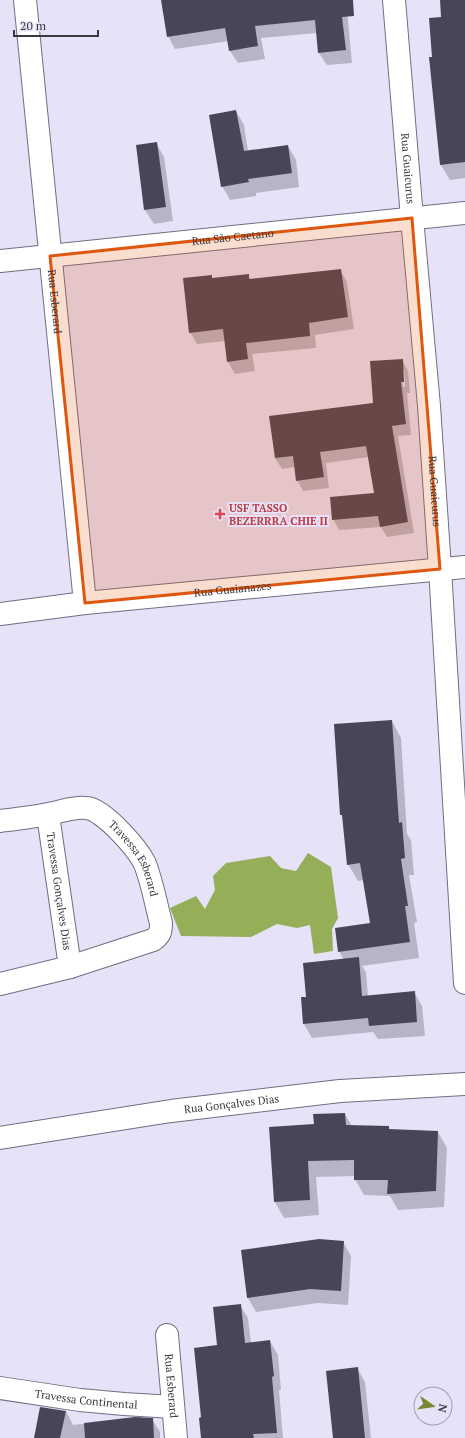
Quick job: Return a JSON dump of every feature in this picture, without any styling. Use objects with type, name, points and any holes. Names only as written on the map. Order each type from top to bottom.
[{"type":"street","name":"Rua Esberard","points":[[25,0],[85,604]]},
{"type":"street","name":"Rua Guaicurus","points":[[394,0],[429,406],[465,983]]},
{"type":"street","name":"Rua São Caetano","points":[[0,261],[465,213]]},
{"type":"street","name":"Rua Guaianazes","points":[[0,614],[85,604],[465,567]]},
{"type":"street","name":"Travessa Esberard","points":[[48,815],[79,808],[89,808],[96,810],[107,818],[135,848],[144,864],[161,923]]},
{"type":"street","points":[[0,821],[48,815]]},
{"type":"street","name":"Travessa Gonçalves Dias","points":[[48,815],[70,967]]},
{"type":"street","name":"Travessa Gonçalves Dias","points":[[0,984],[70,967],[153,940],[159,936],[161,931],[161,923]]},
{"type":"street","name":"Rua Gonçalves Dias","points":[[0,1138],[179,1110],[340,1092],[465,1084]]},
{"type":"street","name":"Rua Esberard","points":[[167,1334],[176,1438]]},
{"type":"street","name":"Travessa Continental","points":[[0,1388],[80,1400],[173,1407]]},
{"type":"highlighted area","points":[[412,218],[440,569],[85,603],[50,256]]},
{"type":"green space","points":[[308,853],[331,867],[338,918],[332,929],[333,951],[314,954],[310,925],[297,928],[277,924],[251,937],[181,936],[170,908],[196,896],[205,909],[215,890],[213,876],[226,863],[270,856],[281,868],[296,871]]},
{"type":"building","points":[[161,0],[353,0],[354,16],[342,17],[346,50],[318,53],[315,20],[255,26],[258,46],[229,51],[225,28],[167,37]]},
{"type":"building","points":[[440,0],[465,0],[465,162],[440,165],[429,57],[432,57],[429,18],[441,17]]},
{"type":"building","points":[[236,110],[244,151],[288,145],[292,173],[248,179],[249,182],[221,187],[209,115]]},
{"type":"building","points":[[157,142],[166,207],[144,210],[136,145]]},
{"type":"building","points":[[341,269],[348,317],[309,323],[310,336],[246,343],[248,359],[227,362],[223,329],[189,333],[183,278],[212,275],[212,278],[249,274],[249,279]]},
{"type":"building","points":[[403,359],[404,382],[401,382],[406,424],[392,426],[408,522],[380,527],[378,516],[332,520],[330,497],[374,493],[366,446],[320,452],[324,477],[296,481],[293,456],[275,458],[269,416],[373,403],[370,361]]},
{"type":"building","points":[[392,720],[399,823],[402,822],[405,858],[401,859],[408,906],[405,906],[410,942],[338,952],[335,928],[370,923],[360,863],[347,865],[342,815],[340,815],[334,724]]},
{"type":"building","points":[[359,957],[362,996],[415,991],[417,1022],[369,1026],[368,1018],[303,1024],[301,997],[306,997],[303,963]]},
{"type":"building","points":[[345,1113],[346,1125],[389,1126],[389,1129],[438,1131],[436,1191],[387,1194],[388,1180],[354,1180],[354,1160],[308,1161],[310,1200],[274,1202],[269,1127],[314,1124],[313,1114]]},
{"type":"building","points":[[319,1239],[344,1241],[341,1291],[310,1289],[247,1298],[241,1250]]},
{"type":"building","points":[[241,1304],[245,1343],[270,1340],[274,1376],[272,1377],[277,1433],[253,1434],[254,1438],[201,1438],[199,1418],[201,1417],[194,1348],[217,1345],[213,1307]]},
{"type":"building","points":[[358,1367],[365,1438],[333,1438],[326,1371]]},
{"type":"building","points":[[40,1407],[66,1411],[60,1438],[34,1438]]},
{"type":"building","points":[[135,1417],[153,1418],[154,1438],[85,1438],[84,1423]]},
{"type":"place","name":"USF TASSO BEZERRRA CHIE II","points":[[220,514]]}]
